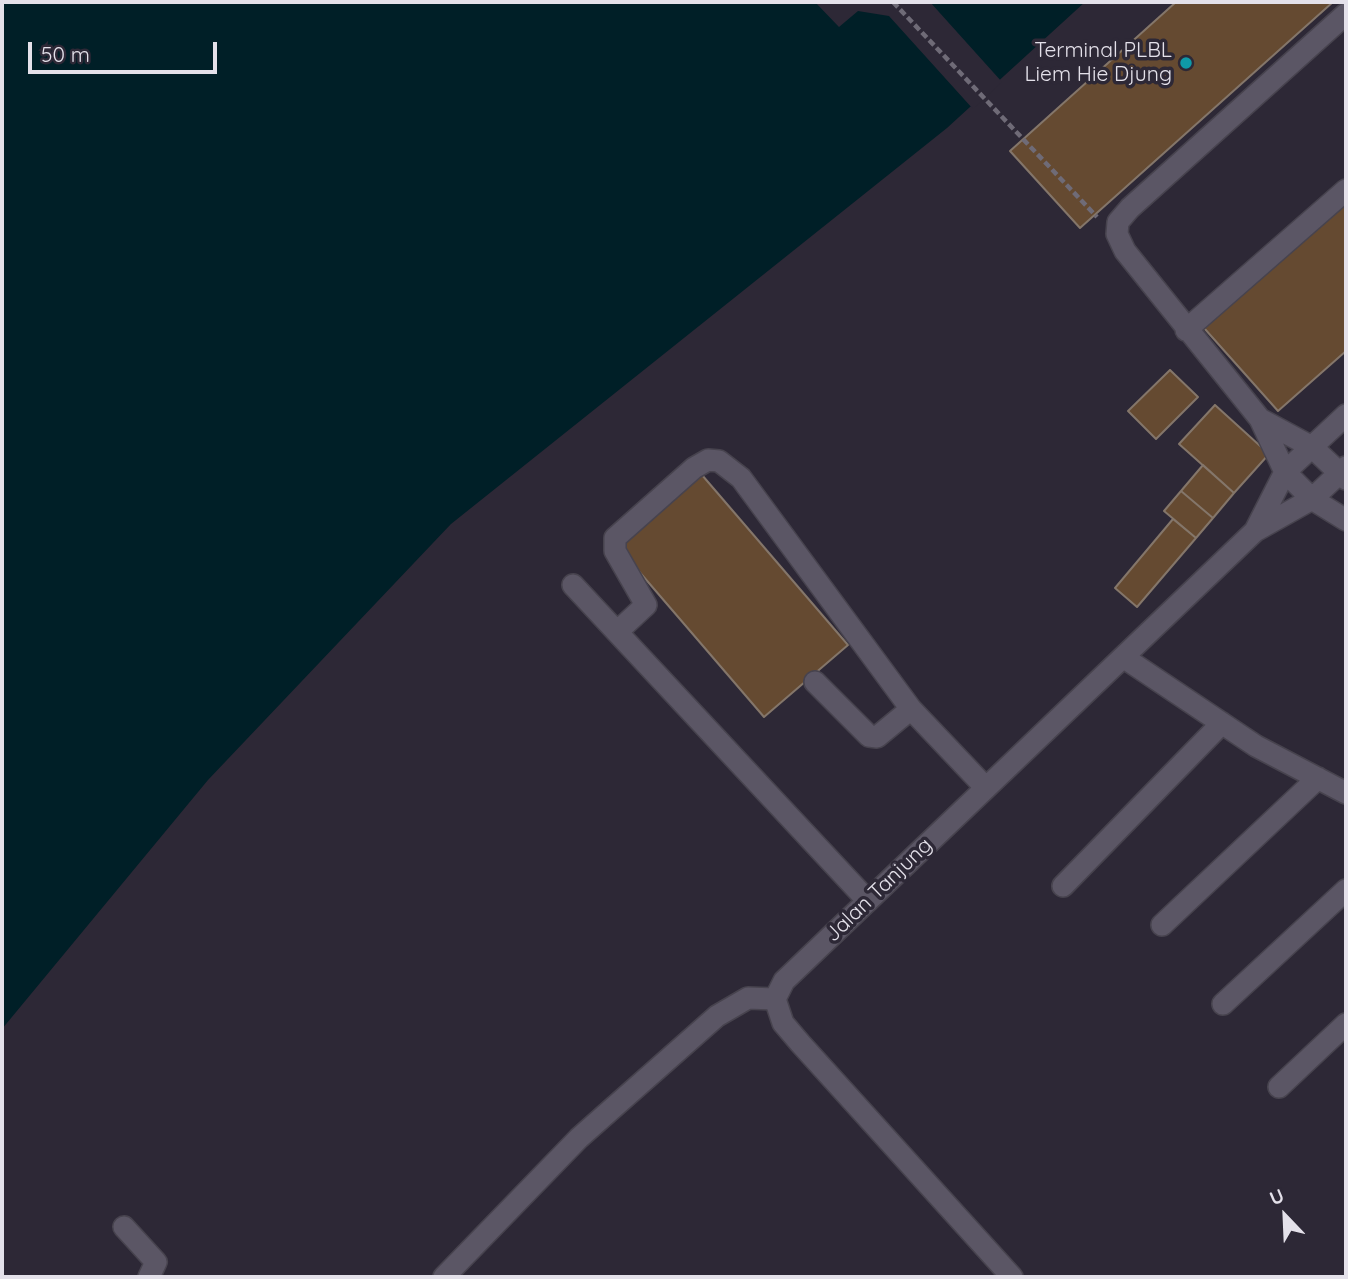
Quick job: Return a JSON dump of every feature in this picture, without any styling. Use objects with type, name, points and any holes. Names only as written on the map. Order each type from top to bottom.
[{"type":"street","points":[[1346,14],[1130,208],[1118,222],[1117,234],[1186,330],[1260,419],[1285,472],[1312,499],[1346,520]]},
{"type":"street","points":[[1186,330],[1346,190]]},
{"type":"street","points":[[1255,531],[1285,472],[1346,415]]},
{"type":"street","points":[[1255,531],[1312,499],[1344,473],[1312,447],[1260,419]]},
{"type":"street","points":[[617,632],[646,605],[615,551],[615,538],[694,468],[708,460],[719,461],[741,478],[757,497],[911,709],[986,788]]},
{"type":"street","name":"Jalan Tanjung","points":[[775,999],[784,981],[1255,531]]},
{"type":"street","points":[[573,585],[869,901]]},
{"type":"street","points":[[1124,657],[1256,746],[1346,793]]},
{"type":"street","points":[[815,682],[869,736],[877,737],[911,709]]},
{"type":"street","points":[[1063,886],[1222,723]]},
{"type":"street","points":[[1162,925],[1318,778]]},
{"type":"street","points":[[1223,1004],[1346,890]]},
{"type":"street","points":[[444,1277],[579,1138],[718,1016],[748,998],[775,999],[783,1023],[800,1043],[1012,1277]]},
{"type":"street","points":[[1279,1087],[1346,1024]]},
{"type":"street","points":[[124,1227],[156,1262],[149,1277]]},
{"type":"path","points":[[893,2],[1121,242]]},
{"type":"water","points":[[2,2],[1085,2],[947,128],[451,524],[208,780],[2,1029]]},
{"type":"pier","points":[[815,2],[930,2],[1002,82],[973,109],[889,16],[858,11],[839,27]]},
{"type":"building","name":"Terminal PLBL Liem Hie Djung","points":[[1176,2],[1333,2],[1080,228],[1010,151]]},
{"type":"building","points":[[1346,203],[1346,351],[1278,411],[1204,328]]},
{"type":"building","points":[[1170,370],[1198,397],[1156,439],[1128,411]]},
{"type":"building","points":[[1215,405],[1269,454],[1234,493],[1179,444]]},
{"type":"building","points":[[1203,465],[1234,493],[1213,518],[1181,491]]},
{"type":"building","points":[[702,475],[848,645],[764,717],[618,547]]},
{"type":"building","points":[[1181,491],[1213,518],[1196,538],[1164,511]]},
{"type":"building","points":[[1173,519],[1196,538],[1137,607],[1115,588]]},
{"type":"place","name":"Terminal PLBL Liem Hie Djung","points":[[1186,63]]}]
